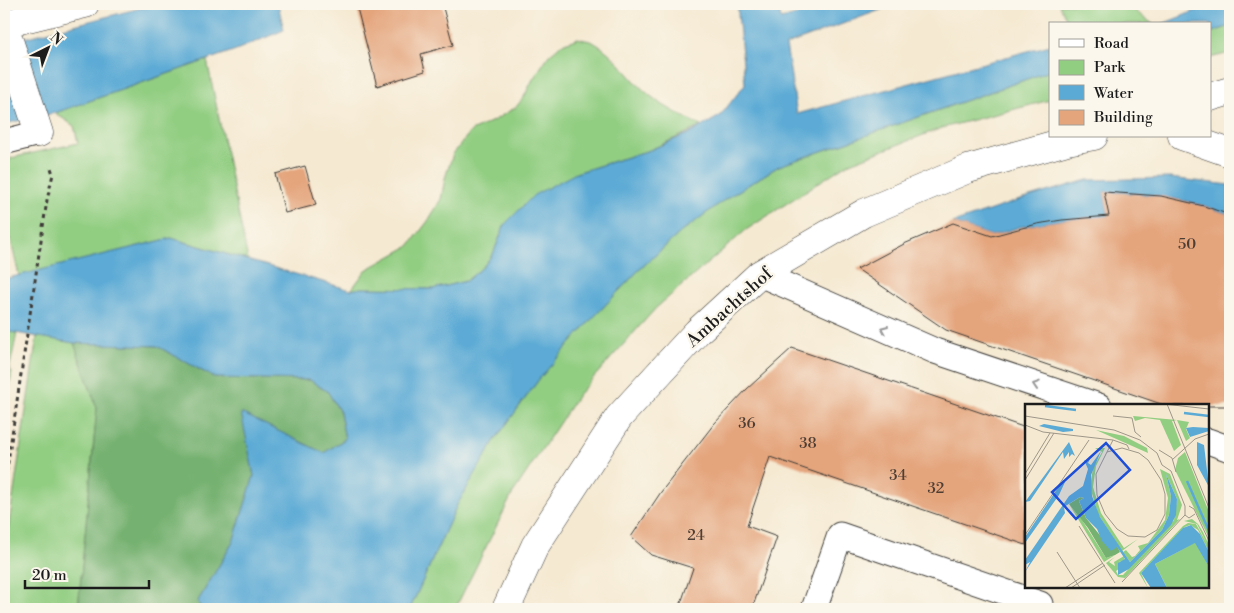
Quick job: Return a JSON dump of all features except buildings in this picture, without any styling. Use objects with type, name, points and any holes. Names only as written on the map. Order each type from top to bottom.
[{"type":"street","points":[[36,124],[5,29],[85,4]]},
{"type":"street","points":[[1212,96],[1230,90]]},
{"type":"street","name":"Ambachtshof","points":[[506,609],[535,546],[619,417],[697,332],[760,274],[864,213],[968,168],[1083,138]]},
{"type":"street","points":[[1188,138],[1230,153]]},
{"type":"lane","points":[[4,142],[36,124]]},
{"type":"lane","points":[[760,274],[935,351],[1093,404]]},
{"type":"lane","points":[[1209,441],[1230,449]]},
{"type":"lane","points":[[814,609],[840,535],[1040,604]]},
{"type":"path","points":[[4,488],[47,200]]},
{"type":"green space","points":[[1059,4],[1126,4],[1150,22],[1068,22]]},
{"type":"green space","points":[[1230,26],[1230,53],[1212,58],[1212,32]]},
{"type":"green space","points":[[578,38],[593,42],[602,47],[644,91],[670,109],[701,126],[650,150],[576,173],[505,224],[493,254],[483,267],[466,281],[433,289],[361,288],[351,290],[366,270],[409,246],[428,221],[441,199],[445,178],[453,154],[471,131],[493,121],[516,107],[549,55],[562,44]]},
{"type":"green space","points":[[207,60],[248,260],[171,238],[19,276],[4,211],[4,172],[11,158],[78,143],[74,126],[55,113]]},
{"type":"green space","points":[[1049,71],[1049,100],[942,128],[847,164],[746,230],[656,308],[578,395],[513,493],[455,609],[410,609],[457,505],[495,440],[540,378],[591,320],[638,271],[681,232],[727,198],[779,166]]},
{"type":"green space","points":[[4,331],[17,333],[9,371],[12,372],[4,427]]},
{"type":"green space","points":[[37,336],[74,343],[97,408],[78,609],[4,609],[4,558]]},
{"type":"green space","points":[[74,343],[157,346],[215,378],[310,380],[328,392],[340,412],[345,439],[324,453],[242,414],[254,476],[233,542],[198,601],[201,609],[78,609],[97,408]]},
{"type":"water","points":[[156,4],[278,4],[284,30],[236,50],[55,113],[4,124],[4,43]]},
{"type":"water","points":[[737,4],[778,4],[781,19],[838,4],[889,4],[891,6],[786,45],[797,114],[1049,45],[1049,71],[779,166],[727,198],[681,232],[638,271],[591,320],[540,378],[495,440],[457,505],[410,609],[201,609],[198,601],[233,542],[254,476],[241,413],[324,453],[345,439],[340,412],[328,392],[310,380],[215,378],[157,346],[74,343],[4,331],[4,279],[171,238],[351,290],[361,288],[433,289],[466,281],[483,267],[493,254],[505,224],[534,195],[576,173],[650,150],[692,132],[720,116],[745,84]]},
{"type":"water","points":[[1230,4],[1230,26],[1212,32],[1212,22],[1167,22],[1210,5]]},
{"type":"water","points":[[1170,178],[1230,185],[1230,215],[1215,209],[1168,198],[1104,192],[1109,217],[1062,220],[1020,227],[992,236],[953,223],[1087,180]]}]
